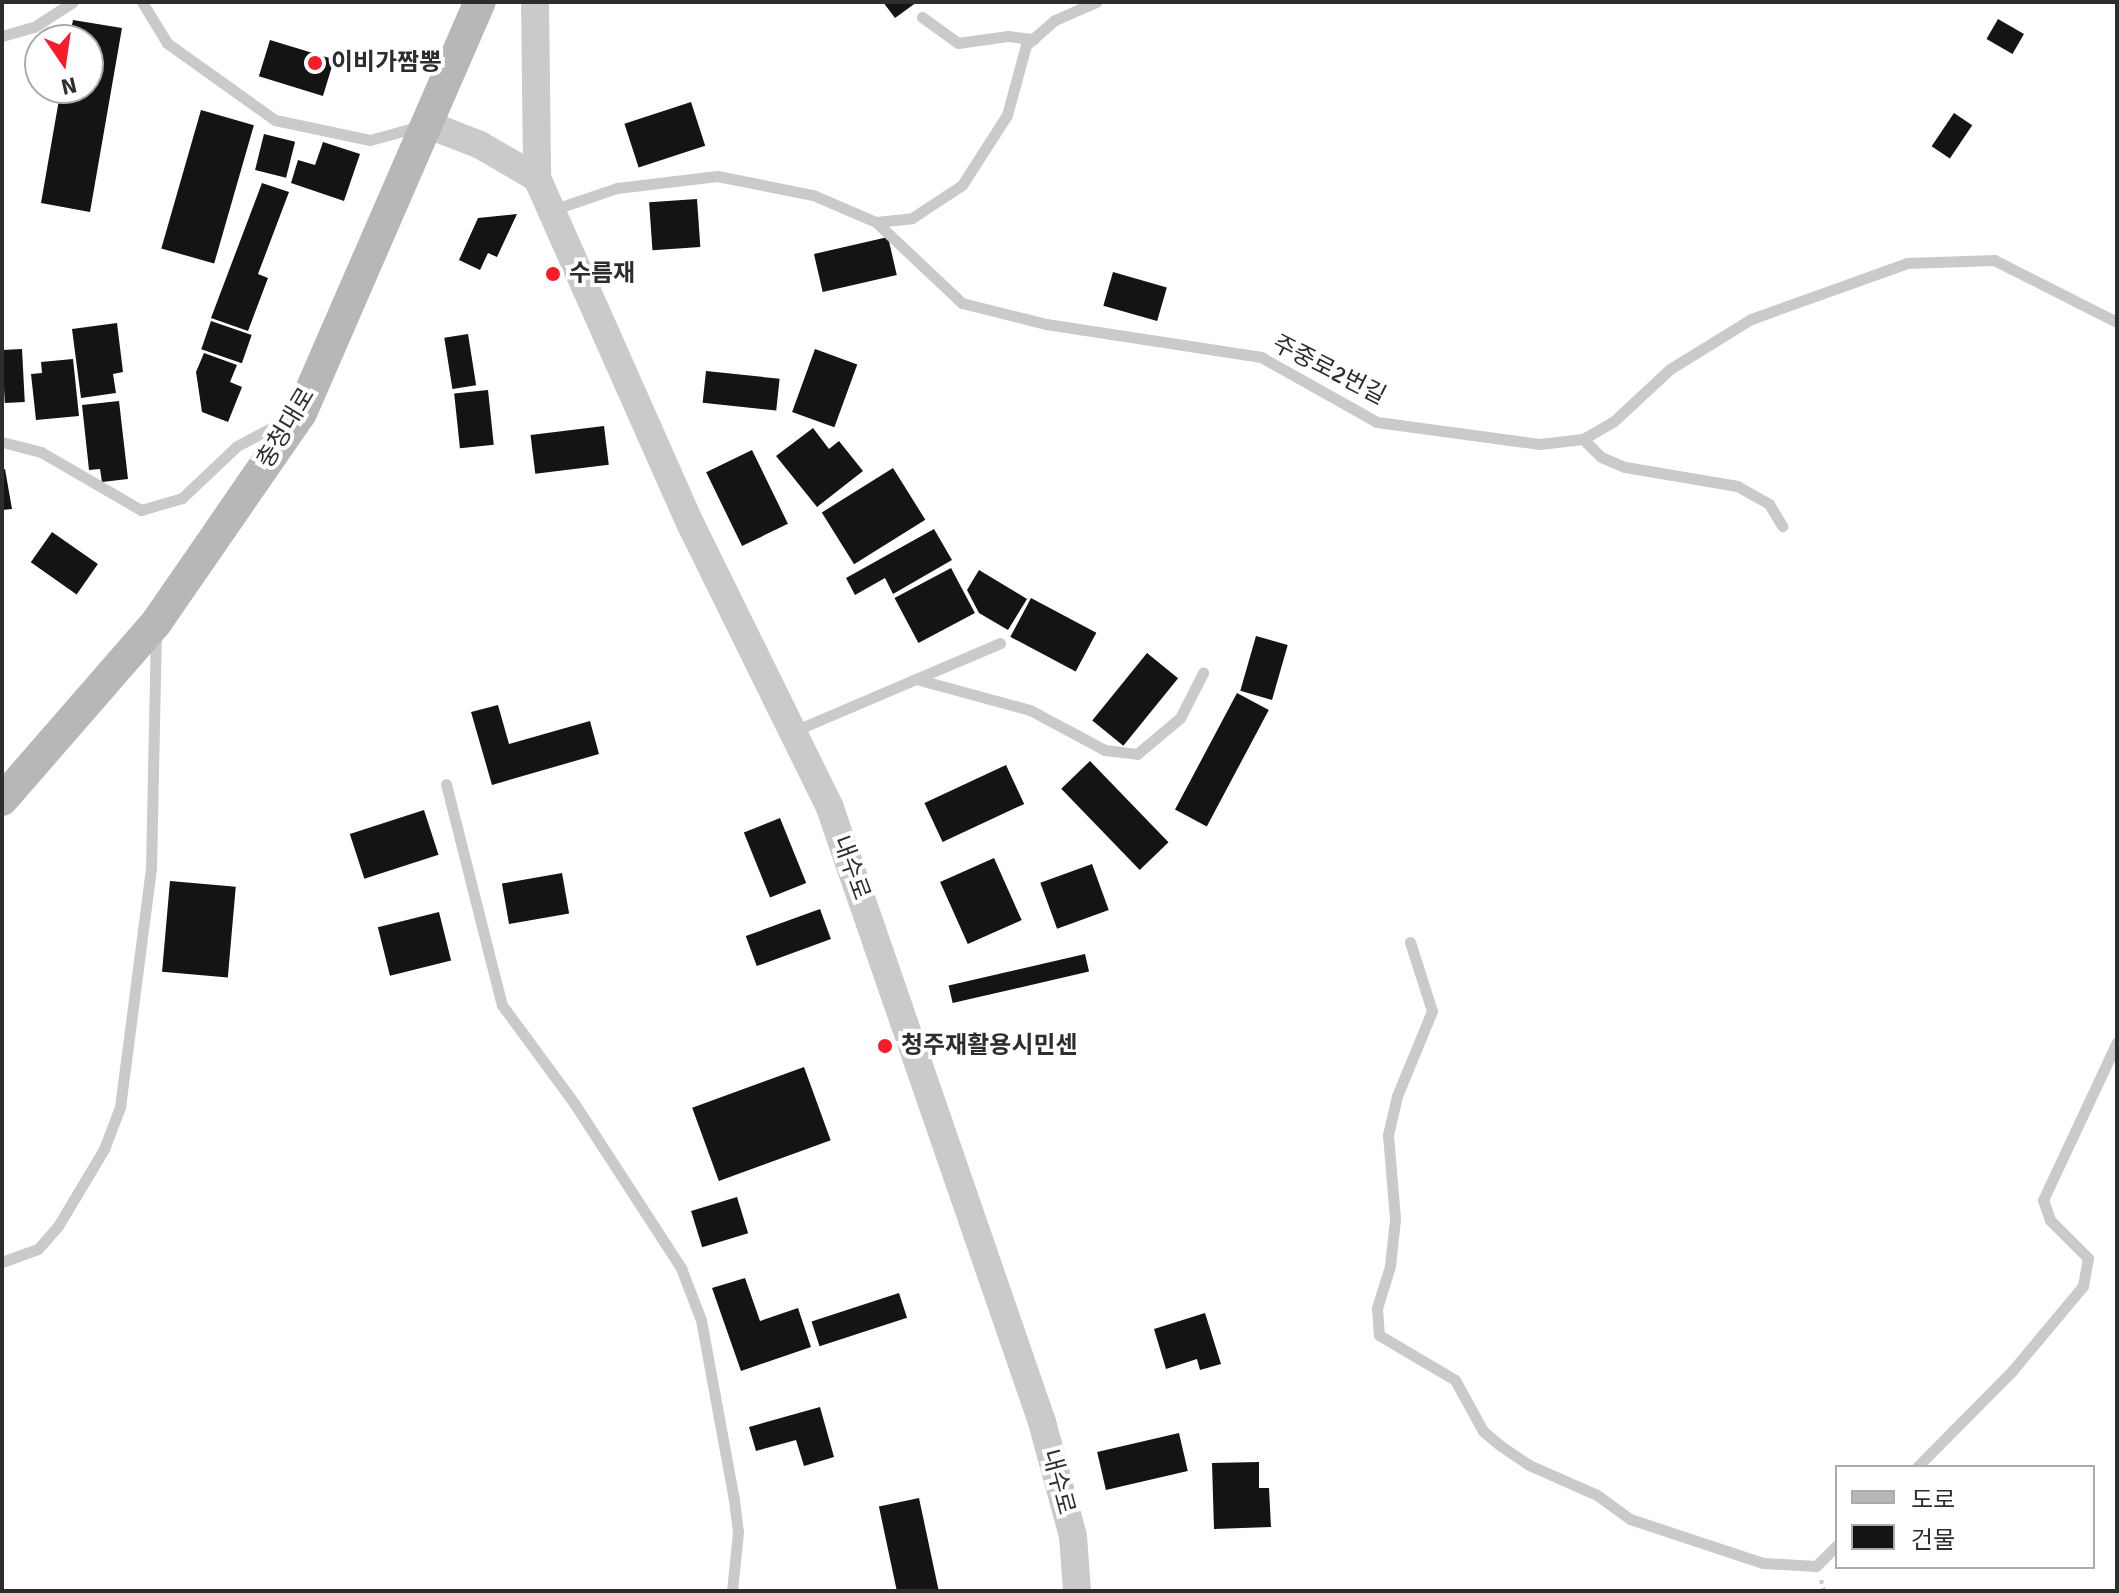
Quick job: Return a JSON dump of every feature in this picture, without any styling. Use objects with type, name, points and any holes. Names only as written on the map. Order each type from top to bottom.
[{"type":"main road","name":"충청대로","points":[[2,800],[156,623],[301,413],[480,2]]},
{"type":"street","points":[[429,125],[537,178],[535,2]]},
{"type":"street","name":"내수로","points":[[537,178],[691,525],[830,808],[1042,1422],[1073,1536],[1077,1591]]},
{"type":"lane","points":[[2,36],[34,27],[73,2]]},
{"type":"lane","points":[[142,2],[167,43],[275,120],[370,140],[429,125]]},
{"type":"lane","points":[[876,222],[912,218],[962,185],[1007,115],[1026,45],[1055,20],[1096,2]]},
{"type":"lane","points":[[922,17],[958,43],[1008,36],[1034,39]]},
{"type":"lane","name":"주중로2번길","points":[[552,210],[617,188],[717,176],[813,195],[876,222],[962,303],[1046,324],[1261,357],[1377,422],[1540,444],[1583,439],[1613,422],[1670,369],[1751,319],[1907,263],[1994,260],[2117,322]]},
{"type":"lane","points":[[2,442],[41,452],[141,510],[182,498],[237,446],[301,413]]},
{"type":"lane","points":[[1583,439],[1601,457],[1625,467],[1737,486],[1769,504],[1782,526]]},
{"type":"lane","points":[[2,1262],[38,1249],[58,1226],[104,1149],[120,1107],[151,868],[156,623]]},
{"type":"lane","points":[[792,732],[1000,643]]},
{"type":"lane","points":[[916,679],[1030,710],[1105,750],[1137,754],[1180,718],[1203,673]]},
{"type":"lane","points":[[446,784],[502,1005],[582,1115],[681,1268],[701,1320],[738,1532],[732,1591]]},
{"type":"lane","points":[[1410,942],[1432,1011],[1397,1096],[1388,1135],[1395,1219],[1390,1266],[1377,1308],[1379,1335],[1455,1380],[1483,1431],[1501,1446],[1529,1465],[1597,1495],[1630,1519],[1763,1563],[1816,1566],[1835,1547]]},
{"type":"lane","points":[[1919,1465],[2012,1371],[2083,1286],[2088,1258],[2050,1220],[2045,1187],[2117,1042]]},
{"type":"building","points":[[883,2],[917,2],[895,18]]},
{"type":"building","points":[[1998,19],[2024,34],[2012,54],[1986,39]]},
{"type":"building","points":[[73,20],[98,24],[72,24]]},
{"type":"building","points":[[104,25],[122,28],[90,212],[41,203],[58,104],[104,104]]},
{"type":"building","points":[[270,40],[334,60],[323,96],[259,76]]},
{"type":"building","points":[[691,102],[705,146],[639,167],[624,124]]},
{"type":"building","points":[[201,110],[254,125],[214,264],[161,248]]},
{"type":"building","points":[[1954,113],[1972,125],[1950,158],[1932,146]]},
{"type":"building","points":[[264,134],[295,142],[286,178],[255,170]]},
{"type":"building","points":[[323,142],[360,154],[344,201],[291,183],[298,160],[315,165]]},
{"type":"building","points":[[262,183],[289,192],[258,274],[268,278],[248,331],[211,318]]},
{"type":"building","points":[[697,199],[700,247],[652,250],[649,202]]},
{"type":"building","points":[[517,214],[497,257],[488,253],[480,270],[459,260],[478,218]]},
{"type":"building","points":[[888,237],[897,275],[823,292],[814,254]]},
{"type":"building","points":[[1113,272],[1167,287],[1157,321],[1103,306]]},
{"type":"building","points":[[211,321],[252,335],[242,363],[201,349]]},
{"type":"building","points":[[117,323],[123,372],[113,374],[116,393],[81,398],[72,329]]},
{"type":"building","points":[[468,334],[476,385],[452,389],[444,338]]},
{"type":"building","points":[[22,349],[25,402],[5,403],[2,350]]},
{"type":"building","points":[[815,349],[857,364],[834,427],[792,412]]},
{"type":"building","points":[[204,353],[237,365],[230,382],[242,387],[228,422],[202,412],[196,372]]},
{"type":"building","points":[[73,359],[79,416],[36,420],[31,374],[42,373],[41,362]]},
{"type":"building","points":[[706,371],[780,379],[776,411],[703,403]]},
{"type":"building","points":[[488,390],[494,445],[460,448],[454,394]]},
{"type":"building","points":[[119,401],[128,479],[102,482],[100,469],[89,470],[82,405]]},
{"type":"building","points":[[604,426],[609,465],[535,474],[531,435]]},
{"type":"building","points":[[813,428],[829,449],[839,441],[863,471],[817,507],[776,456]]},
{"type":"building","points":[[752,450],[788,524],[742,546],[706,472]]},
{"type":"building","points":[[893,468],[925,520],[854,564],[822,513]]},
{"type":"building","points":[[5,469],[12,509],[2,510],[2,470]]},
{"type":"building","points":[[934,529],[952,560],[893,594],[885,578],[855,595],[846,578]]},
{"type":"building","points":[[52,532],[98,564],[77,594],[31,562]]},
{"type":"building","points":[[951,568],[975,613],[918,643],[894,598]]},
{"type":"building","points":[[979,570],[1027,599],[1008,630],[979,613],[967,590]]},
{"type":"building","points":[[1031,598],[1096,633],[1076,672],[1010,637]]},
{"type":"building","points":[[1256,636],[1288,645],[1272,700],[1240,691]]},
{"type":"building","points":[[1147,653],[1178,678],[1123,746],[1092,721]]},
{"type":"building","points":[[1237,693],[1269,710],[1207,826],[1175,810]]},
{"type":"building","points":[[498,705],[509,744],[590,721],[599,754],[492,785],[471,712]]},
{"type":"building","points":[[1090,761],[1168,842],[1140,870],[1061,789]]},
{"type":"building","points":[[1006,765],[1024,804],[943,842],[924,803]]},
{"type":"building","points":[[424,810],[439,855],[364,879],[350,834]]},
{"type":"building","points":[[780,818],[806,883],[770,898],[744,833]]},
{"type":"building","points":[[994,858],[1022,920],[968,944],[940,882]]},
{"type":"building","points":[[1092,864],[1109,910],[1057,929],[1040,883]]},
{"type":"building","points":[[562,873],[569,913],[509,924],[502,884]]},
{"type":"building","points":[[170,881],[236,887],[228,977],[162,972]]},
{"type":"building","points":[[820,909],[831,939],[757,966],[746,936]]},
{"type":"building","points":[[439,912],[451,961],[390,976],[378,927]]},
{"type":"building","points":[[1085,954],[1089,972],[953,1003],[949,985]]},
{"type":"building","points":[[804,1067],[831,1140],[719,1181],[692,1108]]},
{"type":"building","points":[[737,1197],[748,1233],[702,1247],[691,1211]]},
{"type":"building","points":[[745,1278],[760,1321],[798,1308],[811,1347],[741,1371],[712,1288]]},
{"type":"building","points":[[899,1293],[907,1318],[820,1346],[812,1321]]},
{"type":"building","points":[[1205,1313],[1221,1364],[1200,1370],[1197,1359],[1166,1369],[1154,1329]]},
{"type":"building","points":[[820,1407],[834,1457],[804,1466],[796,1440],[756,1451],[749,1427]]},
{"type":"building","points":[[1179,1433],[1188,1471],[1106,1490],[1097,1452]]},
{"type":"building","points":[[1259,1462],[1259,1488],[1269,1488],[1271,1527],[1214,1529],[1212,1463]]},
{"type":"building","points":[[919,1498],[939,1591],[897,1591],[879,1507]]},
{"type":"place","name":"이비가짬뽕","points":[[315,63]]},
{"type":"place","name":"수름재","points":[[553,274]]},
{"type":"place","name":"청주재활용시민센","points":[[885,1046]]}]
